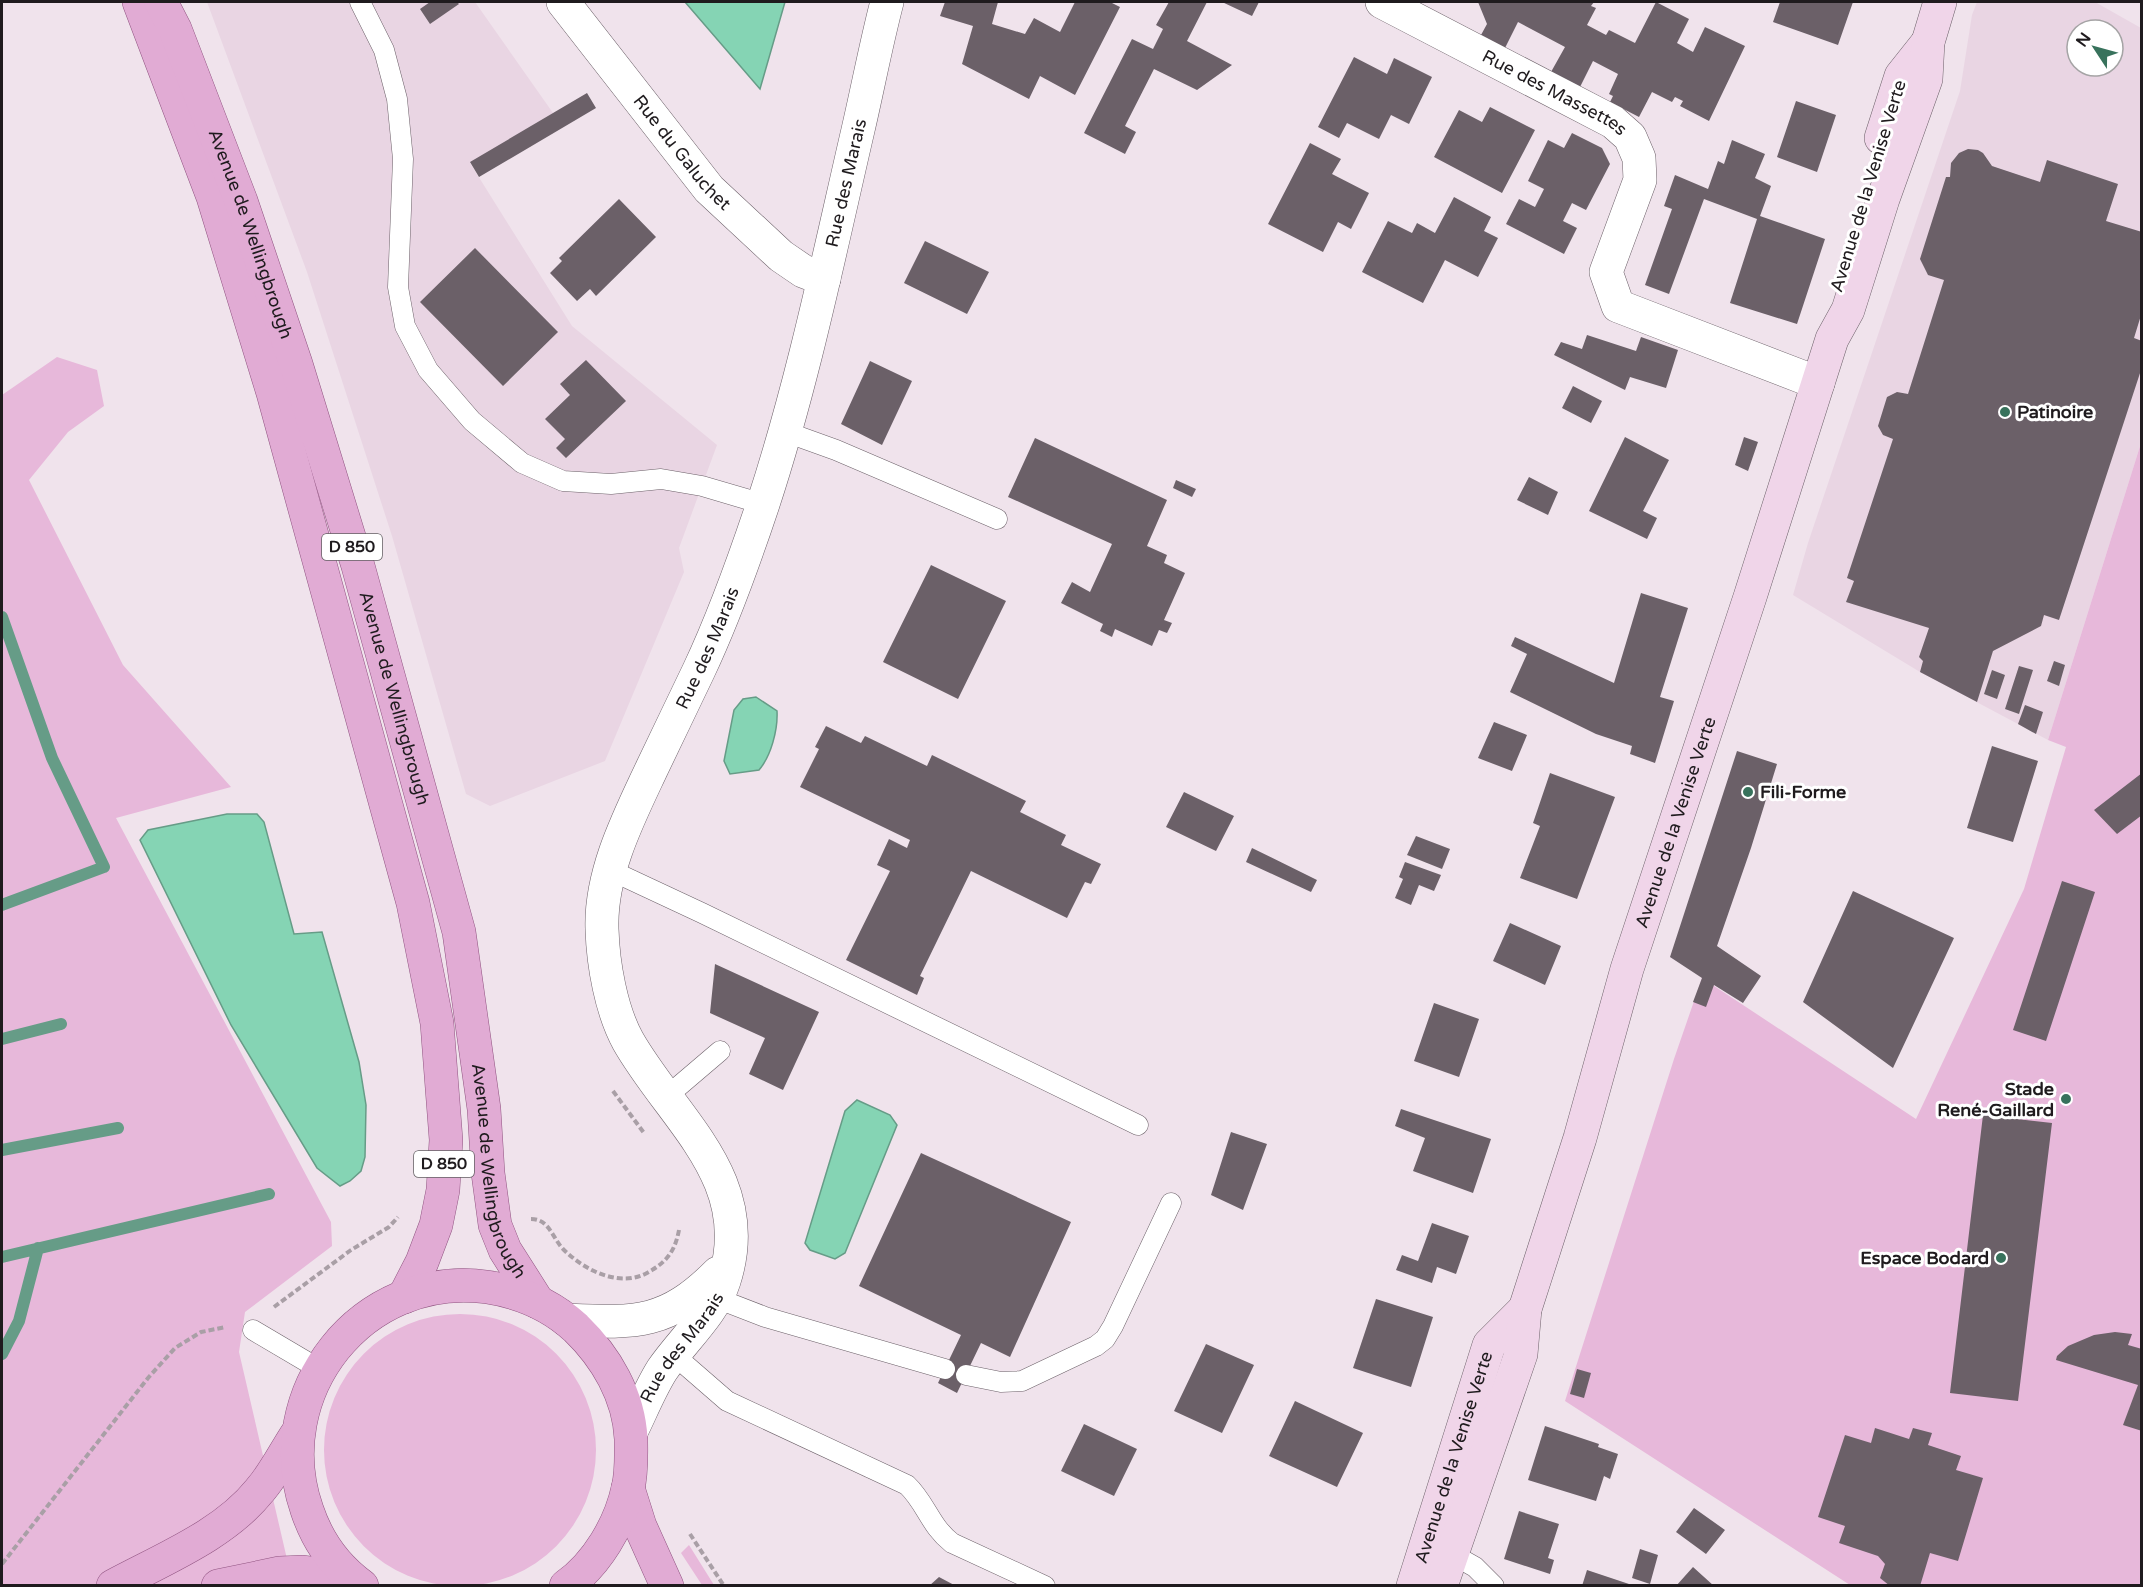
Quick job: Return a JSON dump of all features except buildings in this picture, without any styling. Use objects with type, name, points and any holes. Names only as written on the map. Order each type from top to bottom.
[{"type":"main road","name":"Avenue de Wellingbrough","points":[[139,2],[213,197],[270,382],[413,903],[437,1023],[446,1140],[443,1190],[436,1225],[423,1262],[404,1297]]},
{"type":"main road","name":"Avenue de Wellingbrough","points":[[160,2],[175,29],[241,201],[296,364],[358,566],[459,933],[484,1109],[488,1173],[495,1225],[505,1250],[538,1302]]},
{"type":"main road","name":"Avenue de la Venise Verte","points":[[1441,1586],[1521,1354],[1525,1309],[1580,1138],[1633,951],[1832,339],[1848,310],[1883,199],[1926,79],[1928,42],[1940,2]]},
{"type":"main road","points":[[356,1582],[329,1554],[312,1526],[302,1496],[296,1464],[298,1432],[305,1399],[319,1369],[341,1339],[370,1314],[404,1297],[437,1287],[471,1285],[506,1290],[538,1302],[567,1320],[591,1343],[610,1370],[624,1400],[631,1432],[632,1460],[628,1488],[617,1523],[598,1554],[566,1586]]},
{"type":"main road","name":"Avenue de la Venise Verte","points":[[1413,1586],[1489,1345],[1525,1309]]},
{"type":"main road","points":[[113,1586],[220,1527],[246,1507],[261,1489],[298,1432]]},
{"type":"main road","points":[[628,1488],[640,1526],[667,1586]]},
{"type":"main road","points":[[218,1586],[280,1573],[303,1572],[356,1582]]},
{"type":"street","name":"Rue du Galuchet","points":[[563,2],[709,189],[781,256],[803,272],[824,279]]},
{"type":"street","name":"Rue des Marais","points":[[567,1320],[633,1321],[663,1314],[702,1295],[724,1281],[731,1249],[732,1226],[729,1204],[711,1159],[626,1038],[611,996],[602,928],[605,893],[610,870],[627,821],[714,635],[739,575],[786,432],[824,279],[887,2]]},
{"type":"street","name":"Rue des Massettes","points":[[1382,2],[1613,122],[1630,138],[1639,158],[1640,180],[1606,272],[1618,306],[1818,383]]},
{"type":"street","name":"Rue des Marais","points":[[631,1432],[661,1372],[674,1354],[702,1295]]},
{"type":"lane","points":[[360,2],[384,50],[397,99],[403,159],[398,286],[405,326],[428,370],[472,421],[522,463],[563,481],[611,484],[661,478],[702,486],[763,504]]},
{"type":"lane","points":[[786,432],[836,450],[997,519]]},
{"type":"lane","points":[[610,870],[1138,1125]]},
{"type":"lane","points":[[666,1097],[720,1051]]},
{"type":"lane","points":[[966,1375],[1001,1382],[1022,1381],[1096,1346],[1105,1339],[1171,1203]]},
{"type":"lane","points":[[702,1295],[765,1317],[945,1369]]},
{"type":"lane","points":[[253,1330],[319,1369]]},
{"type":"lane","points":[[674,1354],[727,1401],[907,1485],[917,1494],[940,1534],[952,1543],[1045,1586]]},
{"type":"lane","points":[[1452,1554],[1475,1567],[1494,1586]]},
{"type":"path","points":[[2,1564],[148,1378],[175,1348],[201,1332],[229,1327],[253,1330],[258,1319],[351,1250],[388,1227],[401,1214]]},
{"type":"path","points":[[522,1218],[539,1219],[546,1223],[553,1236],[578,1261],[609,1277],[625,1279],[642,1276],[660,1266],[676,1245],[679,1230]]},
{"type":"path","points":[[690,1534],[724,1586]]},
{"type":"shaded area","points":[[207,2],[475,2],[553,113],[470,163],[572,326],[717,445],[679,548],[684,572],[605,761],[490,806],[466,794],[392,536],[307,272]]},
{"type":"shaded area","points":[[685,2],[785,2],[760,89]]},
{"type":"shaded area","name":"Patinoire","points":[[1977,2],[2095,2],[2123,18],[2065,18],[2065,78],[2125,78],[2125,19],[2141,28],[2141,443],[2048,740],[1920,672],[1793,595],[1808,543],[1960,91],[1972,15]]},
{"type":"shaded area","points":[[57,357],[97,370],[104,406],[68,432],[29,480],[123,665],[231,787],[116,818],[331,1222],[332,1246],[245,1312],[239,1352],[293,1585],[2,1585],[2,395]]},
{"type":"shaded area","points":[[2141,443],[2141,1585],[1850,1585],[1565,1401],[1702,978],[1916,1119],[2024,889],[2066,747],[2048,740]]},
{"type":"shaded area","points":[[756,697],[777,711],[773,742],[759,770],[730,774],[724,761],[734,710],[743,699]]},
{"type":"shaded area","points":[[227,814],[257,814],[264,822],[294,934],[322,932],[359,1062],[366,1105],[365,1157],[361,1171],[340,1186],[317,1168],[231,1025],[140,840],[148,830]]},
{"type":"shaded area","points":[[857,1100],[890,1115],[897,1125],[845,1253],[835,1259],[810,1250],[805,1243],[845,1111]]},
{"type":"shaded area","points":[[460,1314],[499,1320],[524,1330],[556,1354],[573,1375],[585,1398],[593,1424],[596,1450],[590,1489],[580,1514],[556,1546],[535,1563],[512,1575],[486,1583],[460,1586],[421,1580],[396,1570],[364,1546],[347,1525],[335,1502],[327,1476],[324,1450],[330,1411],[340,1386],[364,1354],[385,1337],[408,1325],[434,1317]]},
{"type":"shaded area","points":[[689,1545],[714,1585],[702,1585],[681,1553]]},
{"type":"waterway","points":[[2,617],[52,758],[104,867],[2,905]]},
{"type":"waterway","points":[[2,1039],[61,1024]]},
{"type":"waterway","points":[[2,1150],[118,1128]]},
{"type":"waterway","points":[[2,1257],[269,1194]]},
{"type":"waterway","points":[[2,1354],[19,1321],[38,1248]]},
{"type":"place","name":"Patinoire","points":[[2005,412]]},
{"type":"place","name":"Fili-Forme","points":[[1748,792]]},
{"type":"place","name":"Stade René-Gaillard","points":[[2066,1099]]},
{"type":"place","name":"Espace Bodard","points":[[2001,1258]]}]
